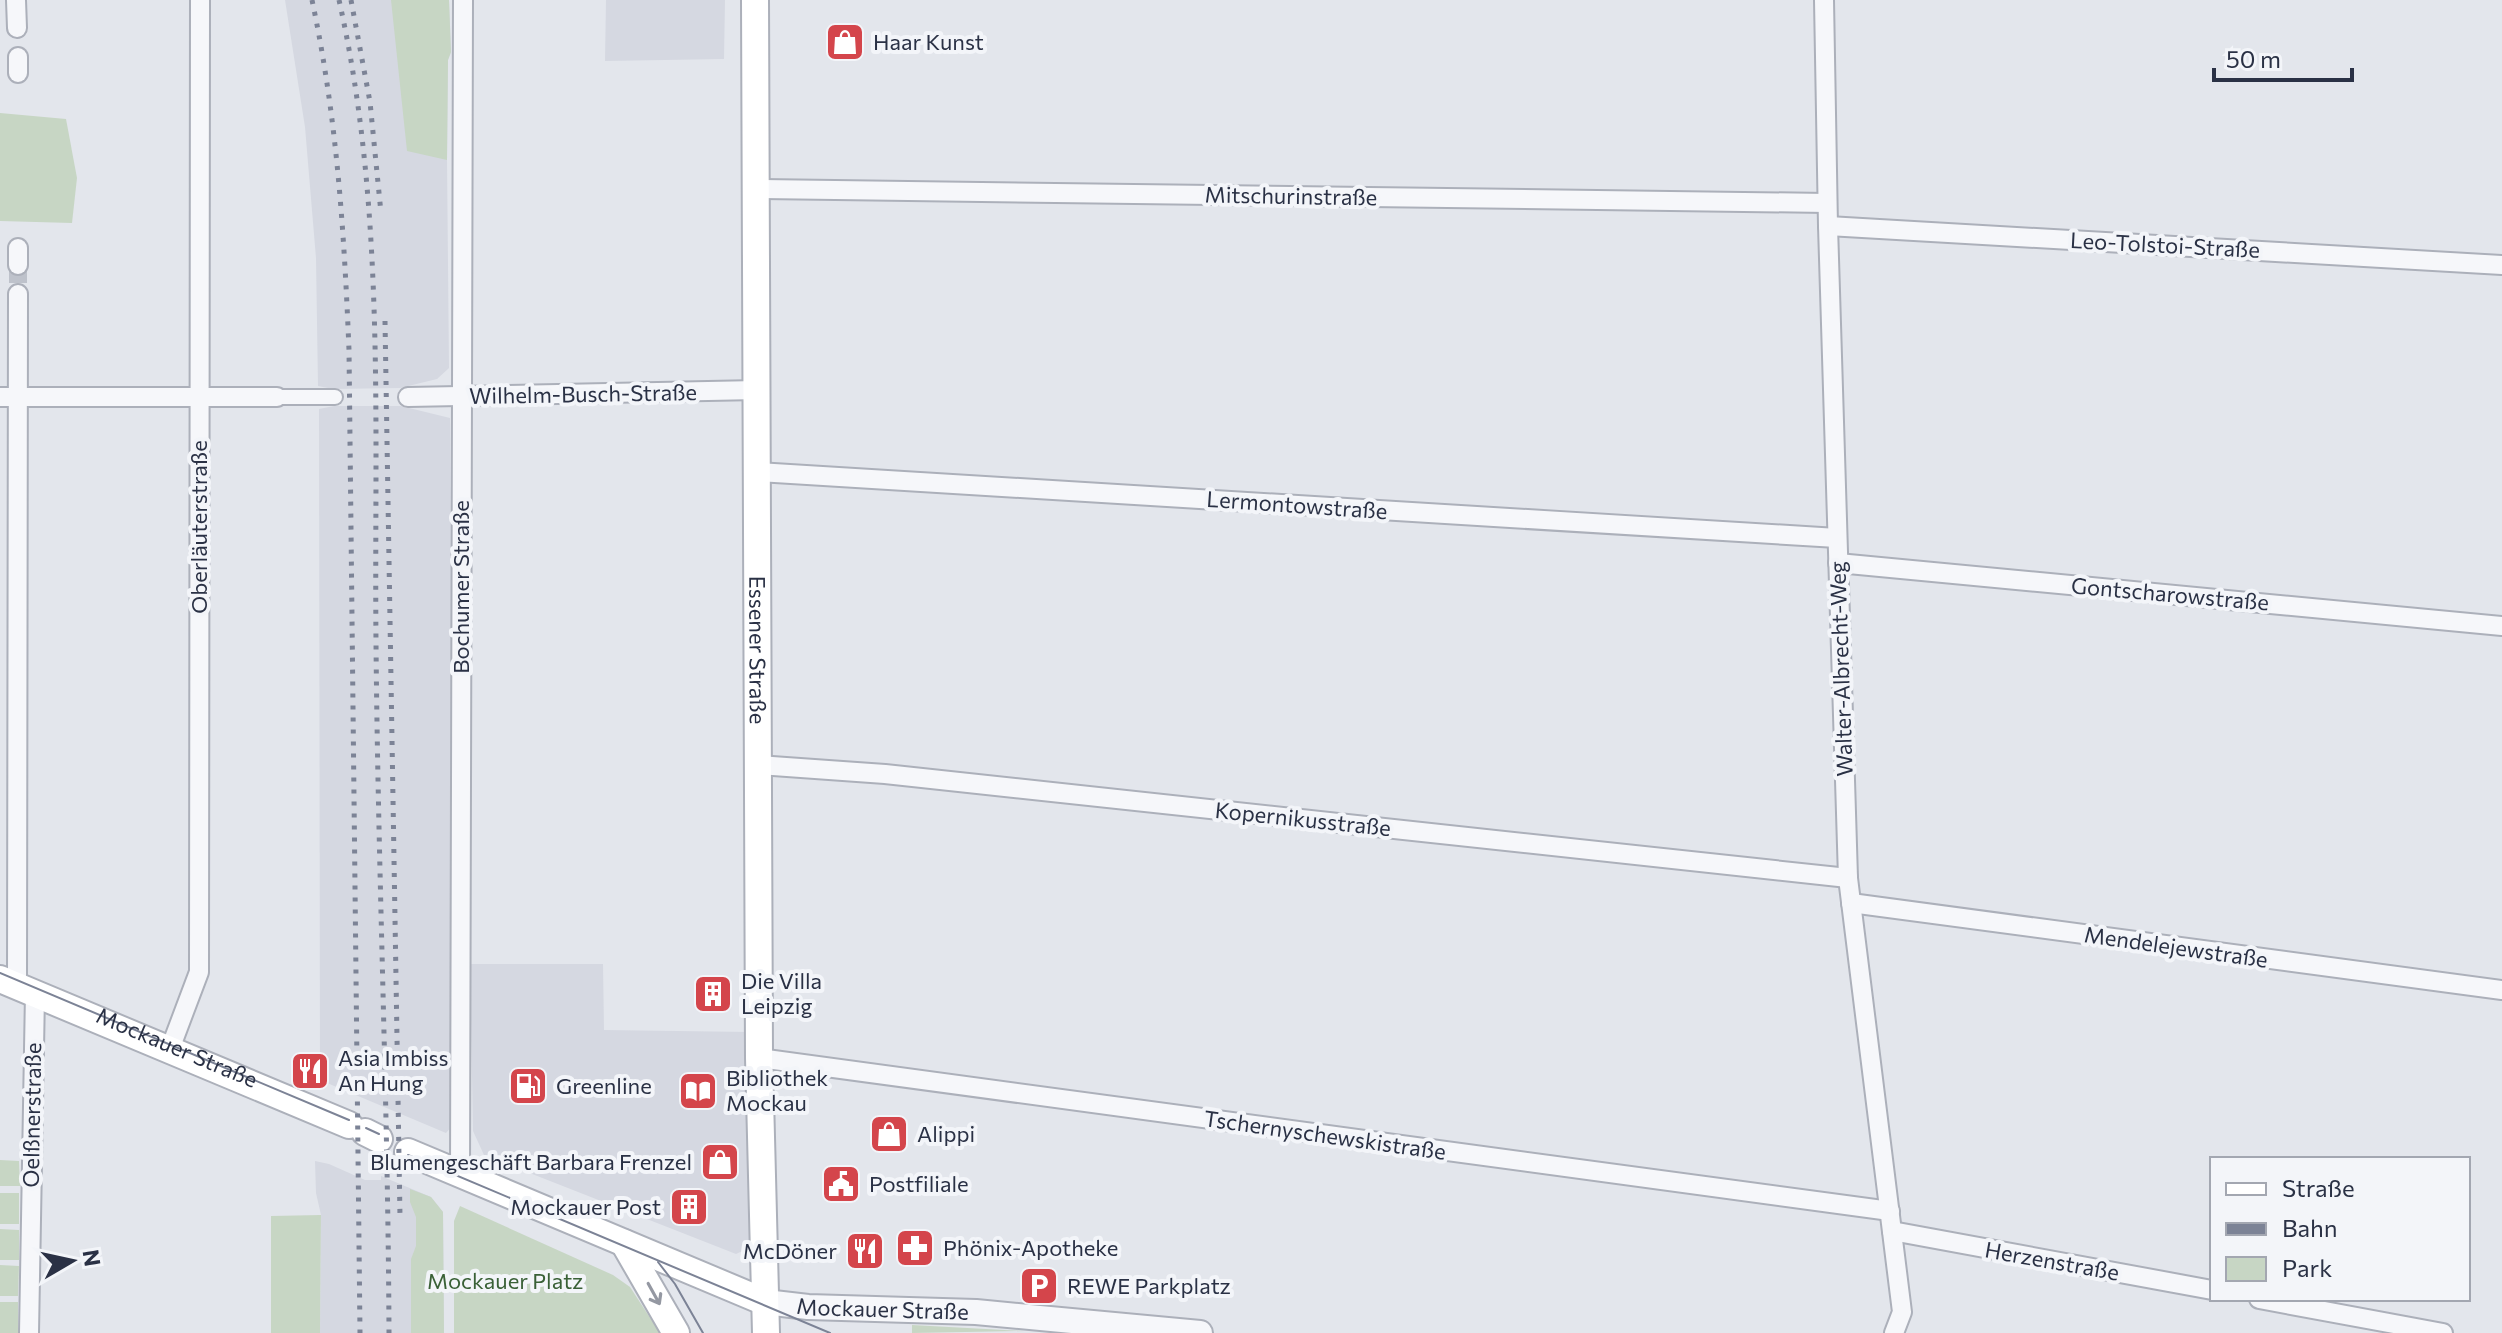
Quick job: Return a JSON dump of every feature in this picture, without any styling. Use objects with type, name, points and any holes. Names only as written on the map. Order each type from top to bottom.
[{"type":"main road","name":"Essener Straße","points":[[755,0],[759,1058],[766,1333]]},
{"type":"main road","name":"Mockauer Straße","points":[[17,986],[365,1132]]},
{"type":"main road","name":"Mockauer Straße","points":[[408,1152],[629,1249],[765,1302]]},
{"type":"main road","points":[[629,1249],[676,1333]]},
{"type":"street","points":[[16,0],[17,28]]},
{"type":"street","name":"Oberläuterstraße","points":[[170,1049],[199,972],[200,0]]},
{"type":"street","name":"Bochumer Straße","points":[[460,1175],[463,0]]},
{"type":"street","name":"Walter-Albrecht-Weg","points":[[1824,0],[1827,203],[1848,878],[1902,1312],[1894,1333]]},
{"type":"street","name":"Mitschurinstraße","points":[[755,189],[1827,203]]},
{"type":"street","name":"Leo-Tolstoi-Straße","points":[[1828,226],[2502,265]]},
{"type":"street","name":"Oelßnerstraße","points":[[18,294],[17,986],[29,1333]]},
{"type":"street","name":"Wilhelm-Busch-Straße","points":[[408,397],[758,390]]},
{"type":"street","points":[[0,397],[335,397]]},
{"type":"street","name":"Lermontowstraße","points":[[758,472],[1837,538]]},
{"type":"street","name":"Gontscharowstraße","points":[[1838,563],[2502,626]]},
{"type":"street","name":"Kopernikusstraße","points":[[758,765],[897,775],[1848,878]]},
{"type":"street","name":"Mendelejewstraße","points":[[1851,903],[2502,990]]},
{"type":"street","name":"Tschernyschewskistraße","points":[[759,1058],[1890,1211]]},
{"type":"street","name":"Herzenstraße","points":[[1892,1231],[2210,1290]]},
{"type":"street","points":[[2270,1301],[2443,1333]]},
{"type":"street","name":"Mockauer Straße","points":[[765,1302],[808,1307],[976,1312],[1200,1333]]},
{"type":"shaded area","points":[[285,0],[449,0],[449,368],[437,379],[400,388],[333,389],[318,386],[316,258],[305,127]]},
{"type":"shaded area","points":[[606,0],[725,0],[724,59],[605,61]]},
{"type":"shaded area","points":[[334,406],[401,406],[450,418],[453,1025],[452,1126],[446,1133],[320,1080],[319,409]]},
{"type":"shaded area","points":[[470,964],[603,964],[604,1030],[750,1032],[751,1247],[736,1254],[484,1155],[473,1131]]},
{"type":"shaded area","points":[[315,1161],[365,1180],[381,1180],[381,1176],[431,1197],[443,1212],[444,1333],[320,1333],[321,1215],[316,1193]]},
{"type":"green space","points":[[391,0],[449,0],[451,52],[448,60],[447,160],[407,151]]},
{"type":"green space","points":[[0,113],[66,119],[77,178],[72,223],[0,221]]},
{"type":"green space","points":[[0,1160],[19,1161],[20,1186],[0,1186]]},
{"type":"green space","points":[[410,1189],[431,1197],[443,1212],[444,1333],[411,1333],[411,1259],[416,1246],[416,1217],[410,1202]]},
{"type":"green space","points":[[0,1193],[19,1193],[19,1224],[0,1224]]},
{"type":"green space","name":"Mockauer Platz","points":[[460,1206],[613,1275],[630,1287],[660,1333],[454,1333],[454,1221]]},
{"type":"green space","points":[[321,1215],[320,1333],[271,1333],[271,1216]]},
{"type":"green space","points":[[0,1229],[19,1230],[19,1260],[0,1260]]},
{"type":"green space","points":[[0,1265],[19,1266],[18,1296],[0,1296]]},
{"type":"green space","points":[[0,1302],[18,1302],[18,1333],[0,1333]]},
{"type":"green space","points":[[912,1325],[1025,1331],[912,1333]]},
{"type":"tunnel","points":[[18,265],[18,294]]},
{"type":"tram line","points":[[0,973],[349,1120]]},
{"type":"tram line","points":[[366,1128],[379,1134]]},
{"type":"tram line","points":[[408,1155],[830,1333]]},
{"type":"tram line","points":[[658,1262],[675,1284],[703,1333]]},
{"type":"railway","points":[[312,0],[328,88],[338,174],[349,350],[360,1333]]},
{"type":"railway","points":[[339,0],[354,79],[371,239],[389,1333]]},
{"type":"railway","points":[[351,0],[370,102],[381,213]]},
{"type":"railway","points":[[385,321],[400,1217]]},
{"type":"place","name":"Haar Kunst","points":[[845,42]]},
{"type":"place","name":"Die Villa Leipzig","points":[[713,994]]},
{"type":"place","name":"Asia Imbiss An Hung","points":[[310,1071]]},
{"type":"place","name":"Greenline","points":[[528,1086]]},
{"type":"place","name":"Bibliothek Mockau","points":[[698,1091]]},
{"type":"place","name":"Alippi","points":[[889,1134]]},
{"type":"place","name":"Blumengeschäft Barbara Frenzel","points":[[720,1162]]},
{"type":"place","name":"Postfiliale","points":[[841,1184]]},
{"type":"place","name":"Mockauer Post","points":[[689,1207]]},
{"type":"place","name":"Phönix-Apotheke","points":[[915,1248]]},
{"type":"place","name":"McDöner","points":[[865,1251]]},
{"type":"place","name":"REWE Parkplatz","points":[[1039,1286]]}]
